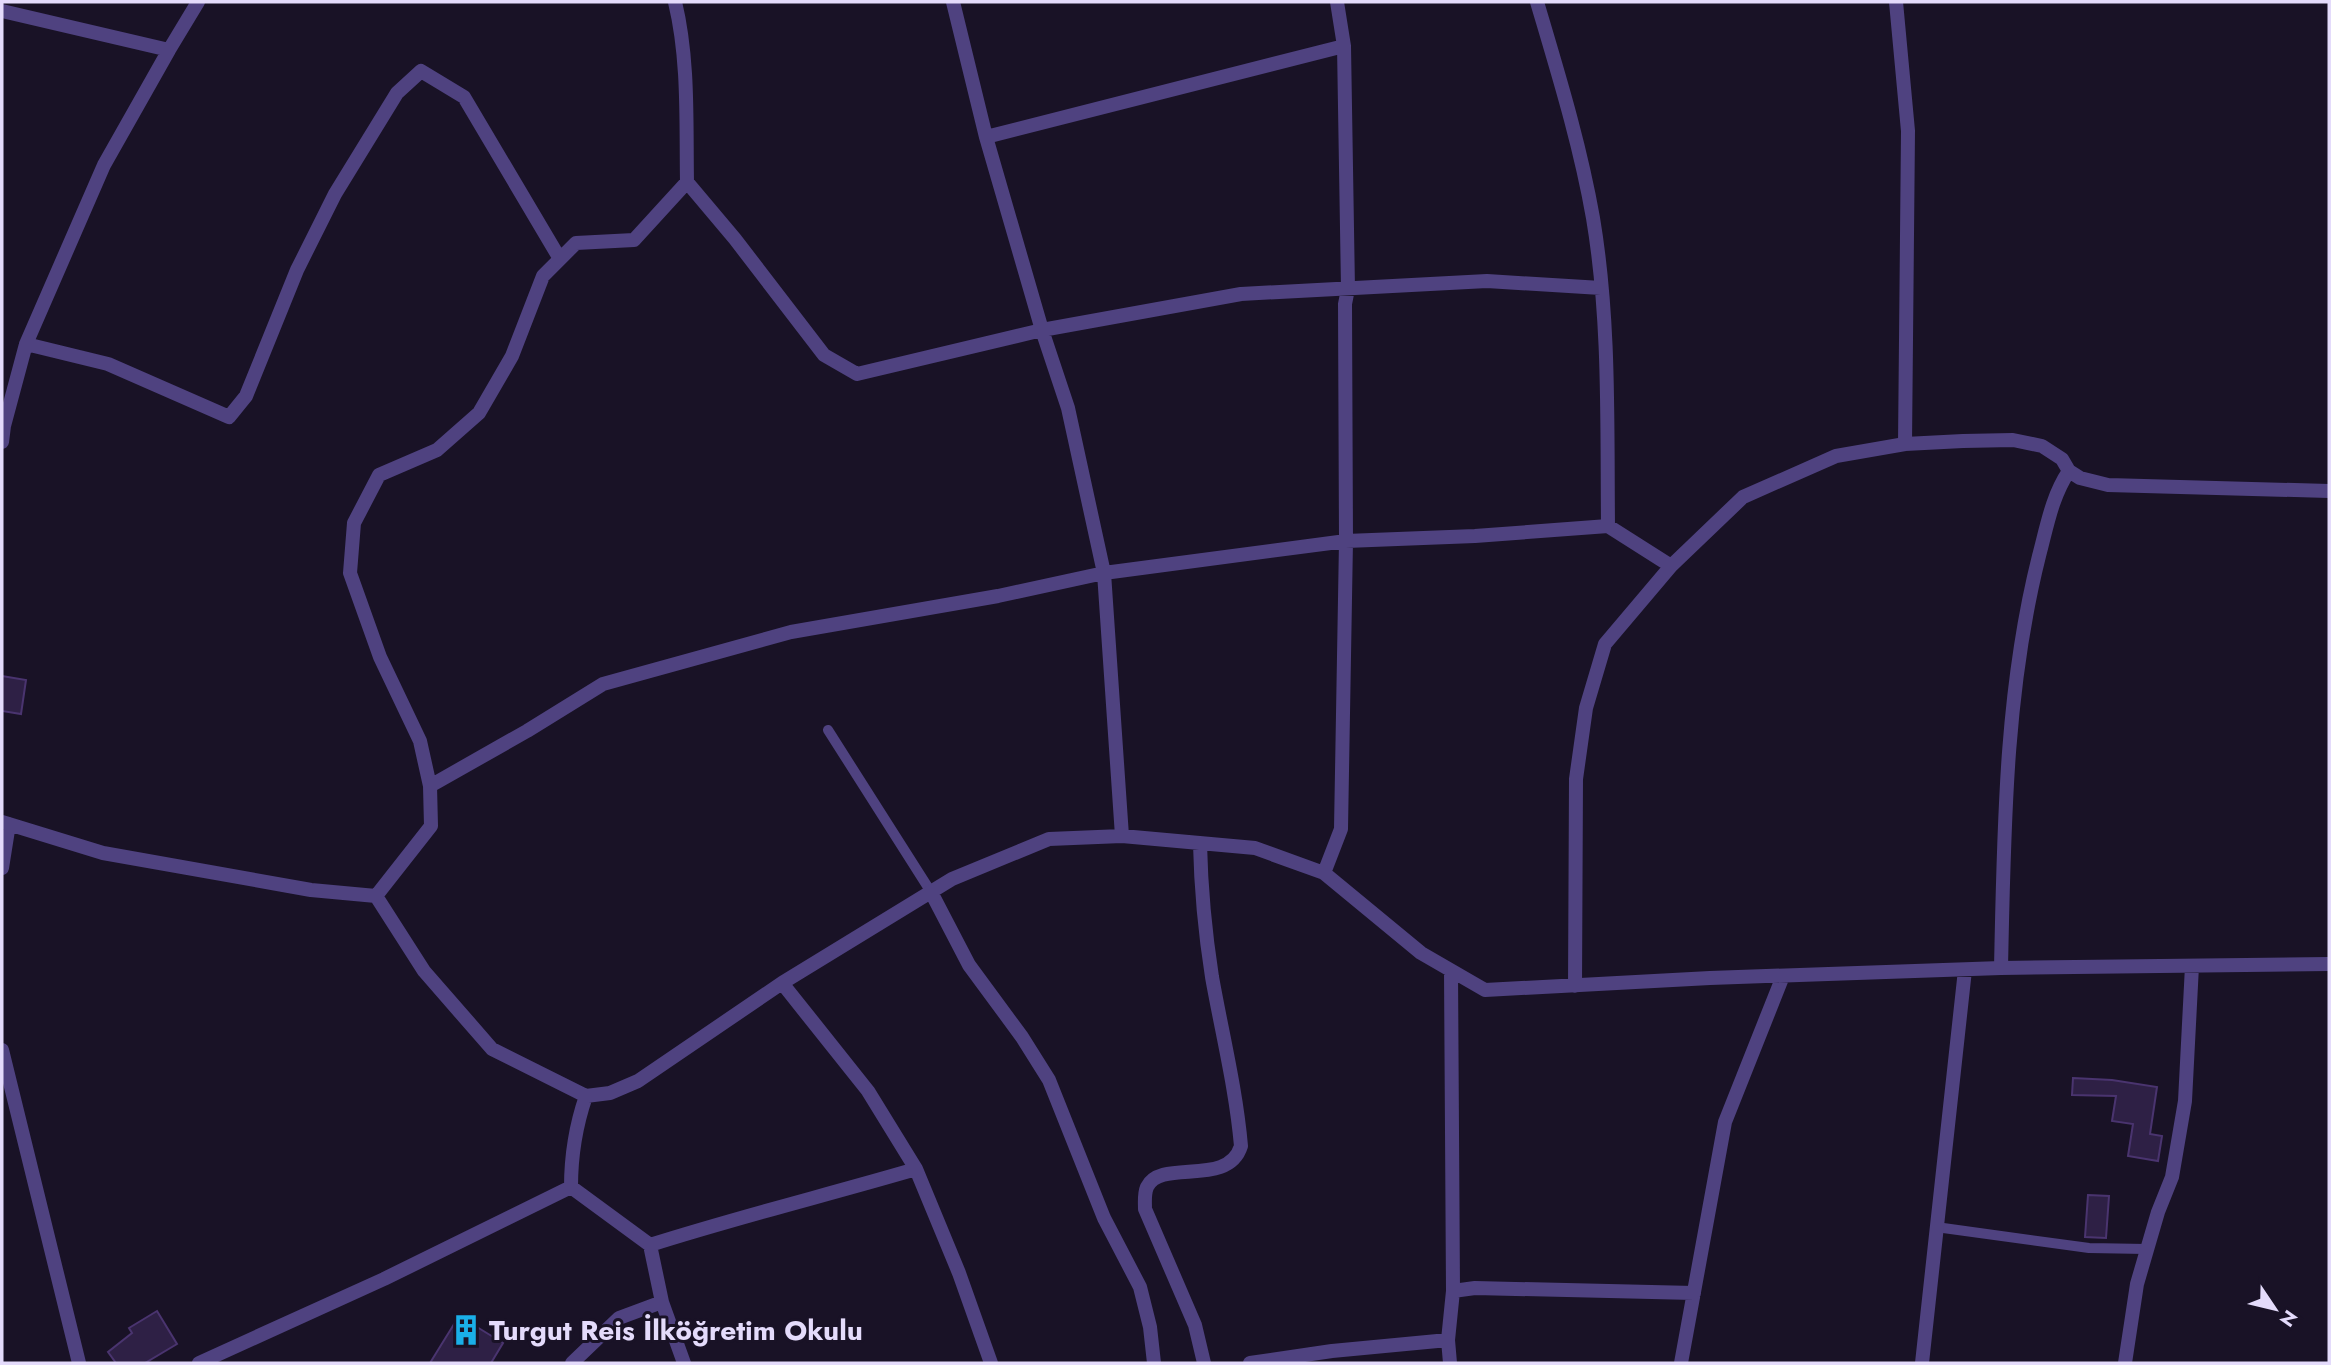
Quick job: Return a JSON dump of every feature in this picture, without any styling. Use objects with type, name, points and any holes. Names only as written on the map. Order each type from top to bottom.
[{"type":"street","points":[[2,442],[26,344],[104,165],[198,2]]},
{"type":"street","points":[[675,2],[681,28],[687,182],[735,239],[824,355],[857,374],[1042,330],[1241,294],[1487,281],[1601,288]]},
{"type":"street","points":[[953,2],[986,137],[1042,330],[1068,408],[1104,573],[1122,836]]},
{"type":"street","points":[[1324,873],[1341,829],[1346,541],[1345,304],[1348,289],[1344,46],[1337,2]]},
{"type":"street","points":[[1538,2],[1576,133],[1593,220],[1601,288],[1608,526]]},
{"type":"street","points":[[1896,2],[1908,131],[1905,444]]},
{"type":"street","points":[[2,11],[169,50]]},
{"type":"street","points":[[986,137],[1344,46]]},
{"type":"street","points":[[26,344],[108,365],[229,417],[246,396],[297,270],[335,194],[397,93],[421,71],[464,97],[560,259]]},
{"type":"street","points":[[376,896],[431,826],[430,786],[420,741],[380,657],[349,573],[354,523],[379,475],[437,450],[479,413],[512,356],[543,276],[576,243],[634,240],[687,182]]},
{"type":"street","points":[[1575,986],[1576,779],[1586,708],[1605,644],[1671,566],[1743,497],[1836,456],[1905,444],[2013,440],[2042,446],[2062,459],[2069,471],[2080,478],[2108,485],[2329,491]]},
{"type":"street","points":[[2001,968],[2004,813],[2008,739],[2016,679],[2034,578],[2052,507],[2060,484],[2069,471]]},
{"type":"street","points":[[430,786],[603,684],[792,632],[998,596],[1104,573],[1346,541],[1475,536],[1608,526],[1671,566]]},
{"type":"street","points":[[2,868],[6,823],[103,853],[311,890],[376,896]]},
{"type":"street","points":[[376,896],[424,971],[492,1049],[586,1096],[610,1093],[638,1081],[782,983],[952,879],[1049,839],[1122,836],[1255,848],[1324,873],[1421,953],[1485,990],[2001,968],[2329,964]]},
{"type":"street","points":[[1200,844],[1202,907],[1241,1146],[1234,1160],[1226,1167],[1165,1175],[1151,1181],[1145,1190],[1145,1209],[1195,1325],[1204,1363]]},
{"type":"street","points":[[930,892],[969,965],[1022,1037],[1049,1080],[1104,1218],[1140,1287],[1150,1327],[1154,1363]]},
{"type":"street","points":[[2125,1363],[2146,1249],[2172,1177],[2185,1101],[2192,966]]},
{"type":"street","points":[[1922,1363],[1965,970]]},
{"type":"street","points":[[1450,1363],[1448,1340],[1453,1291],[1451,971]]},
{"type":"street","points":[[1681,1363],[1725,1122],[1783,976]]},
{"type":"street","points":[[782,983],[868,1091],[916,1170],[959,1273],[991,1363]]},
{"type":"street","points":[[2,1050],[79,1363]]},
{"type":"street","points":[[571,1187],[571,1162],[586,1096]]},
{"type":"street","points":[[650,1245],[727,1221],[916,1170]]},
{"type":"street","points":[[571,1187],[650,1245],[662,1302],[684,1363]]},
{"type":"street","points":[[199,1363],[384,1279],[571,1187]]},
{"type":"street","points":[[1453,1291],[1475,1289],[1694,1293]]},
{"type":"street","points":[[572,1363],[619,1318],[662,1302]]},
{"type":"street","points":[[1250,1363],[1332,1351],[1448,1340]]},
{"type":"lane","points":[[828,730],[930,892]]},
{"type":"lane","points":[[1936,1227],[2089,1248],[2146,1249]]},
{"type":"building","points":[[2,676],[26,680],[21,714],[2,711]]},
{"type":"building","points":[[2073,1078],[2112,1080],[2157,1087],[2150,1134],[2162,1136],[2158,1161],[2128,1156],[2133,1124],[2112,1121],[2116,1096],[2072,1095]]},
{"type":"building","points":[[2088,1195],[2109,1196],[2106,1238],[2085,1237]]},
{"type":"building","points":[[157,1311],[177,1344],[145,1363],[116,1363],[108,1352],[132,1333],[129,1328]]},
{"type":"building","name":"Turgut Reis İlköğretim Okulu","points":[[459,1316],[503,1343],[491,1363],[430,1363]]},
{"type":"place","name":"Turgut Reis İlköğretim Okulu","points":[[466,1330]]}]
